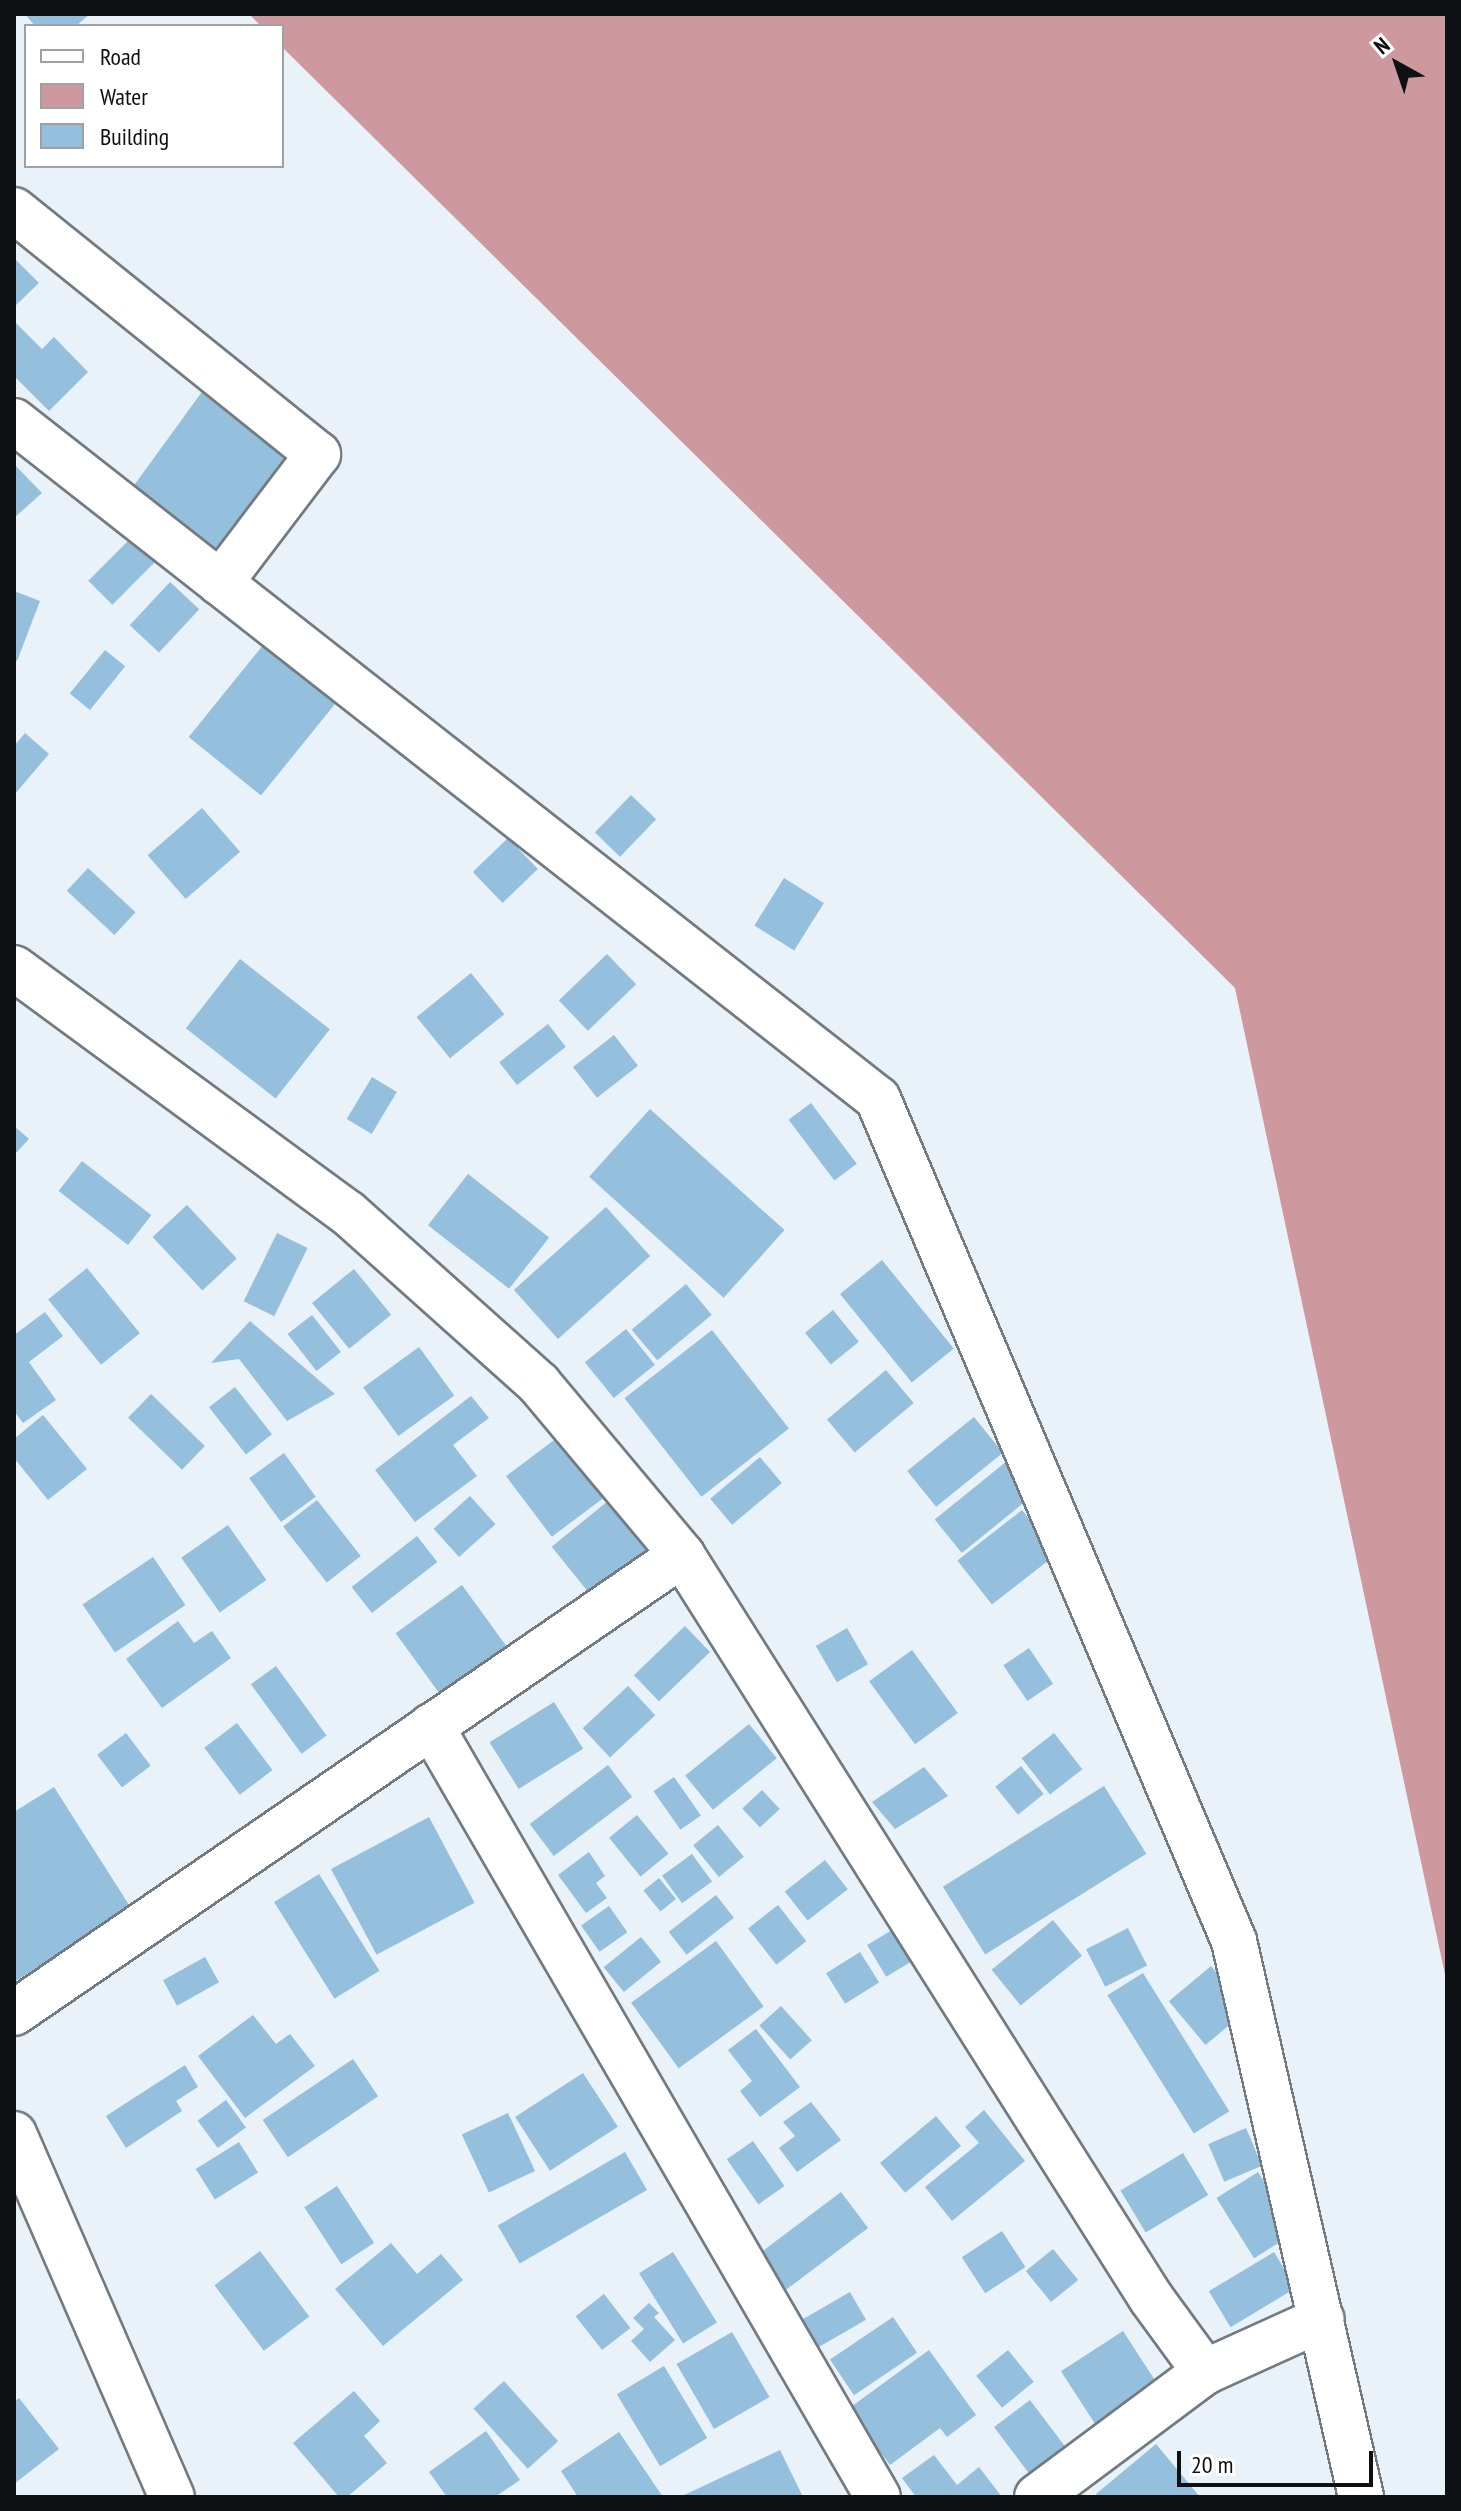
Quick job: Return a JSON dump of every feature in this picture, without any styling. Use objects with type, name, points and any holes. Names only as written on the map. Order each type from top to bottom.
[{"type":"street","points":[[14,210],[318,454],[220,583]]},
{"type":"street","points":[[14,421],[878,1099],[1234,1941],[1322,2319],[1359,2496]]},
{"type":"street","points":[[14,968],[348,1213],[539,1384],[682,1555],[1109,2232],[1205,2372]]},
{"type":"street","points":[[14,2013],[682,1555]]},
{"type":"street","points":[[431,1726],[878,2497]]},
{"type":"street","points":[[14,2134],[172,2497]]},
{"type":"street","points":[[1037,2497],[1205,2372],[1322,2319]]},
{"type":"water","points":[[249,14],[1447,14],[1447,1984],[1235,988],[284,49],[284,24],[259,24]]},
{"type":"building","points":[[25,14],[90,14],[78,24],[33,24]]},
{"type":"building","points":[[14,258],[39,283],[14,307]]},
{"type":"building","points":[[14,321],[42,349],[54,337],[88,372],[49,411],[14,376]]},
{"type":"building","points":[[204,389],[292,453],[220,552],[132,488]]},
{"type":"building","points":[[14,464],[42,493],[14,518]]},
{"type":"building","points":[[135,534],[159,558],[112,605],[88,581]]},
{"type":"building","points":[[170,582],[199,609],[159,652],[130,625]]},
{"type":"building","points":[[14,591],[40,601],[17,661],[14,660]]},
{"type":"building","points":[[268,639],[340,698],[261,795],[189,737]]},
{"type":"building","points":[[105,650],[125,666],[90,710],[70,694]]},
{"type":"building","points":[[25,733],[49,754],[14,795],[14,746]]},
{"type":"building","points":[[631,795],[656,819],[620,857],[595,832]]},
{"type":"building","points":[[202,808],[240,852],[186,899],[148,855]]},
{"type":"building","points":[[508,838],[538,869],[503,903],[473,872]]},
{"type":"building","points":[[88,868],[136,912],[114,935],[67,891]]},
{"type":"building","points":[[784,878],[824,903],[794,950],[754,925]]},
{"type":"building","points":[[607,954],[636,984],[588,1031],[559,1001]]},
{"type":"building","points":[[240,959],[330,1029],[276,1099],[186,1028]]},
{"type":"building","points":[[471,973],[504,1014],[450,1058],[417,1017]]},
{"type":"building","points":[[548,1024],[566,1047],[517,1085],[499,1062]]},
{"type":"building","points":[[614,1035],[638,1066],[597,1098],[573,1067]]},
{"type":"building","points":[[372,1077],[397,1092],[372,1134],[347,1119]]},
{"type":"building","points":[[811,1103],[857,1164],[834,1181],[789,1120]]},
{"type":"building","points":[[650,1109],[785,1230],[724,1298],[589,1177]]},
{"type":"building","points":[[14,1126],[29,1139],[14,1155]]},
{"type":"building","points":[[82,1161],[151,1215],[128,1245],[59,1191]]},
{"type":"building","points":[[468,1174],[549,1237],[509,1289],[428,1225]]},
{"type":"building","points":[[187,1205],[237,1258],[202,1290],[153,1237]]},
{"type":"building","points":[[606,1207],[650,1256],[558,1339],[514,1290]]},
{"type":"building","points":[[277,1233],[308,1248],[274,1316],[244,1301]]},
{"type":"building","points":[[882,1260],[954,1349],[912,1383],[840,1294]]},
{"type":"building","points":[[87,1268],[140,1333],[101,1365],[48,1299]]},
{"type":"building","points":[[354,1269],[391,1315],[349,1349],[312,1303]]},
{"type":"building","points":[[686,1284],[712,1315],[657,1360],[632,1330]]},
{"type":"building","points":[[833,1310],[859,1342],[831,1365],[805,1333]]},
{"type":"building","points":[[45,1312],[63,1336],[29,1362],[56,1400],[23,1423],[14,1411],[14,1335]]},
{"type":"building","points":[[312,1315],[341,1352],[317,1371],[288,1334]]},
{"type":"building","points":[[250,1321],[335,1394],[287,1421],[239,1359],[211,1363]]},
{"type":"building","points":[[626,1329],[655,1365],[614,1398],[585,1362]]},
{"type":"building","points":[[712,1330],[789,1429],[701,1497],[625,1398]]},
{"type":"building","points":[[419,1347],[454,1396],[398,1436],[363,1388]]},
{"type":"building","points":[[886,1370],[914,1403],[855,1452],[827,1419]]},
{"type":"building","points":[[235,1387],[272,1434],[246,1455],[209,1407]]},
{"type":"building","points":[[151,1394],[205,1446],[182,1470],[128,1418]]},
{"type":"building","points":[[471,1396],[489,1418],[453,1445],[477,1476],[415,1522],[375,1470]]},
{"type":"building","points":[[43,1415],[87,1469],[48,1500],[14,1458],[14,1439]]},
{"type":"building","points":[[974,1417],[1003,1453],[936,1507],[907,1471]]},
{"type":"building","points":[[566,1431],[612,1492],[552,1537],[506,1476]]},
{"type":"building","points":[[284,1453],[316,1497],[281,1522],[249,1478]]},
{"type":"building","points":[[760,1457],[782,1483],[732,1525],[710,1499]]},
{"type":"building","points":[[1007,1461],[1034,1494],[962,1553],[935,1520]]},
{"type":"building","points":[[470,1496],[495,1524],[459,1557],[434,1529]]},
{"type":"building","points":[[613,1497],[655,1548],[593,1598],[552,1547]]},
{"type":"building","points":[[317,1500],[361,1556],[327,1582],[283,1526]]},
{"type":"building","points":[[1022,1510],[1056,1554],[992,1605],[957,1560]]},
{"type":"building","points":[[228,1525],[266,1580],[220,1613],[181,1558]]},
{"type":"building","points":[[417,1536],[437,1562],[372,1613],[352,1587]]},
{"type":"building","points":[[153,1557],[185,1605],[115,1653],[83,1605]]},
{"type":"building","points":[[462,1585],[508,1649],[442,1697],[396,1633]]},
{"type":"building","points":[[178,1621],[194,1643],[212,1631],[231,1658],[162,1708],[126,1659]]},
{"type":"building","points":[[685,1626],[710,1652],[659,1701],[634,1675]]},
{"type":"building","points":[[847,1628],[868,1664],[837,1682],[816,1646]]},
{"type":"building","points":[[1029,1648],[1053,1684],[1027,1701],[1003,1665]]},
{"type":"building","points":[[912,1650],[958,1713],[915,1744],[869,1681]]},
{"type":"building","points":[[276,1666],[327,1736],[301,1754],[251,1684]]},
{"type":"building","points":[[628,1686],[655,1715],[610,1758],[583,1728]]},
{"type":"building","points":[[554,1702],[583,1749],[519,1789],[490,1742]]},
{"type":"building","points":[[237,1723],[273,1770],[240,1795],[204,1748]]},
{"type":"building","points":[[749,1724],[777,1758],[713,1810],[685,1776]]},
{"type":"building","points":[[126,1733],[151,1766],[122,1787],[97,1755]]},
{"type":"building","points":[[1054,1733],[1082,1769],[1050,1794],[1022,1758]]},
{"type":"building","points":[[608,1765],[632,1797],[554,1856],[530,1824]]},
{"type":"building","points":[[1021,1766],[1044,1794],[1018,1815],[995,1787]]},
{"type":"building","points":[[924,1767],[948,1796],[895,1829],[872,1802]]},
{"type":"building","points":[[674,1777],[701,1816],[680,1830],[654,1791]]},
{"type":"building","points":[[1104,1786],[1146,1854],[985,1955],[943,1887]]},
{"type":"building","points":[[54,1787],[131,1908],[14,1982],[14,1812]]},
{"type":"building","points":[[762,1790],[780,1809],[760,1827],[742,1808]]},
{"type":"building","points":[[637,1815],[668,1854],[640,1877],[609,1838]]},
{"type":"building","points":[[429,1817],[475,1903],[377,1955],[331,1869]]},
{"type":"building","points":[[718,1825],[744,1857],[719,1877],[693,1845]]},
{"type":"building","points":[[589,1852],[605,1876],[596,1883],[607,1898],[586,1913],[558,1875]]},
{"type":"building","points":[[692,1854],[712,1882],[682,1903],[662,1876]]},
{"type":"building","points":[[825,1860],[848,1889],[808,1921],[785,1891]]},
{"type":"building","points":[[319,1874],[379,1971],[334,1999],[274,1902]]},
{"type":"building","points":[[659,1878],[676,1899],[660,1912],[643,1891]]},
{"type":"building","points":[[716,1895],[734,1918],[687,1955],[669,1932]]},
{"type":"building","points":[[778,1905],[806,1941],[776,1965],[748,1928]]},
{"type":"building","points":[[609,1906],[627,1932],[600,1952],[581,1926]]},
{"type":"building","points":[[1053,1920],[1082,1956],[1021,2005],[992,1970]]},
{"type":"building","points":[[1128,1928],[1147,1965],[1105,1987],[1086,1949]]},
{"type":"building","points":[[892,1930],[911,1962],[886,1977],[867,1945]]},
{"type":"building","points":[[641,1937],[661,1962],[624,1992],[604,1967]]},
{"type":"building","points":[[716,1941],[764,2007],[679,2068],[631,2003]]},
{"type":"building","points":[[860,1952],[879,1983],[845,2004],[826,1973]]},
{"type":"building","points":[[205,1957],[219,1982],[177,2006],[163,1980]]},
{"type":"building","points":[[1211,1966],[1248,2010],[1206,2045],[1169,2001]]},
{"type":"building","points":[[1143,1973],[1229,2111],[1194,2133],[1107,1995]]},
{"type":"building","points":[[781,2006],[812,2040],[790,2060],[759,2025]]},
{"type":"building","points":[[253,2015],[276,2044],[290,2034],[315,2066],[245,2118],[198,2056]]},
{"type":"building","points":[[756,2029],[800,2087],[760,2117],[740,2091],[752,2081],[728,2050]]},
{"type":"building","points":[[353,2059],[378,2096],[288,2157],[263,2120]]},
{"type":"building","points":[[185,2065],[198,2087],[176,2101],[182,2111],[126,2148],[106,2116]]},
{"type":"building","points":[[583,2073],[618,2127],[550,2171],[515,2117]]},
{"type":"building","points":[[226,2100],[246,2128],[218,2148],[198,2121]]},
{"type":"building","points":[[811,2102],[841,2140],[797,2172],[779,2148],[795,2136],[783,2122]]},
{"type":"building","points":[[984,2110],[1025,2161],[952,2221],[925,2187],[979,2143],[965,2127]]},
{"type":"building","points":[[508,2113],[535,2171],[489,2193],[462,2135]]},
{"type":"building","points":[[936,2116],[961,2146],[905,2193],[880,2163]]},
{"type":"building","points":[[1246,2128],[1262,2166],[1224,2182],[1208,2144]]},
{"type":"building","points":[[753,2141],[785,2186],[758,2204],[727,2159]]},
{"type":"building","points":[[239,2142],[258,2173],[215,2200],[196,2169]]},
{"type":"building","points":[[625,2152],[647,2190],[520,2264],[498,2226]]},
{"type":"building","points":[[1183,2153],[1208,2195],[1146,2233],[1120,2191]]},
{"type":"building","points":[[1258,2172],[1296,2232],[1254,2258],[1216,2198]]},
{"type":"building","points":[[337,2186],[374,2243],[341,2264],[304,2207]]},
{"type":"building","points":[[841,2192],[868,2228],[785,2291],[758,2255]]},
{"type":"building","points":[[1002,2231],[1025,2267],[985,2293],[962,2257]]},
{"type":"building","points":[[391,2243],[417,2274],[441,2254],[463,2280],[383,2346],[335,2289]]},
{"type":"building","points":[[1053,2249],[1078,2280],[1051,2302],[1026,2271]]},
{"type":"building","points":[[260,2251],[309,2316],[264,2351],[214,2285]]},
{"type":"building","points":[[673,2252],[717,2322],[683,2344],[639,2273]]},
{"type":"building","points":[[1274,2252],[1296,2288],[1230,2327],[1209,2291]]},
{"type":"building","points":[[850,2292],[866,2320],[813,2350],[797,2322]]},
{"type":"building","points":[[604,2294],[630,2328],[602,2350],[576,2316]]},
{"type":"building","points":[[649,2303],[659,2313],[654,2317],[675,2340],[650,2362],[631,2341],[644,2329],[633,2318]]},
{"type":"building","points":[[893,2317],[917,2353],[854,2395],[830,2359]]},
{"type":"building","points":[[1123,2331],[1159,2387],[1097,2427],[1061,2371]]},
{"type":"building","points":[[732,2332],[770,2397],[714,2429],[677,2364]]},
{"type":"building","points":[[929,2350],[976,2415],[947,2437],[940,2428],[890,2465],[848,2409]]},
{"type":"building","points":[[1008,2350],[1034,2382],[1002,2408],[976,2376]]},
{"type":"building","points":[[664,2366],[707,2438],[660,2466],[617,2394]]},
{"type":"building","points":[[504,2381],[558,2441],[528,2469],[474,2408]]},
{"type":"building","points":[[354,2391],[380,2421],[364,2436],[387,2463],[347,2497],[339,2497],[293,2443]]},
{"type":"building","points":[[19,2398],[59,2449],[14,2484],[14,2402]]},
{"type":"building","points":[[1030,2400],[1073,2458],[1037,2485],[994,2427]]},
{"type":"building","points":[[486,2431],[520,2480],[495,2497],[447,2497],[429,2472]]},
{"type":"building","points":[[619,2432],[663,2497],[578,2497],[561,2471]]},
{"type":"building","points":[[1156,2444],[1200,2497],[1099,2497],[1096,2494]]},
{"type":"building","points":[[780,2450],[803,2497],[680,2497]]},
{"type":"building","points":[[934,2455],[957,2485],[979,2467],[1002,2497],[916,2497],[902,2478]]}]
